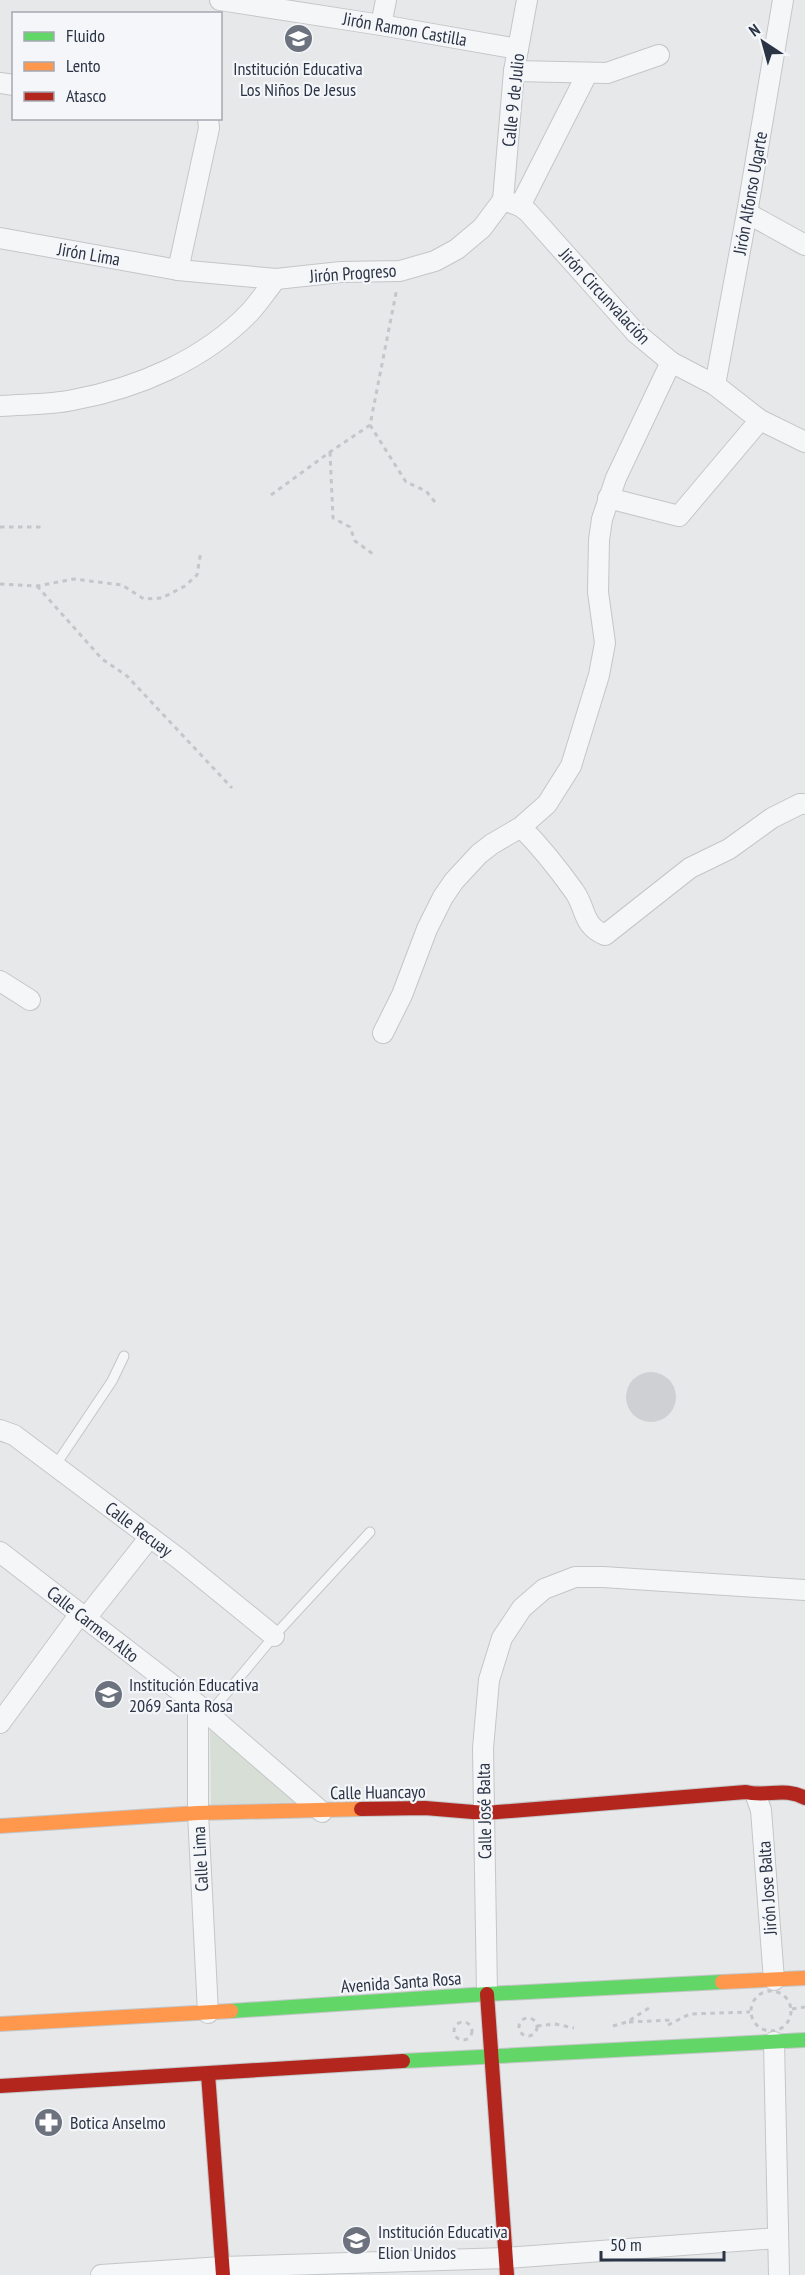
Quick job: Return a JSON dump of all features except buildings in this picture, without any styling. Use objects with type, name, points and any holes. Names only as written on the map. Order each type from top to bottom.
[{"type":"street","name":"Jirón Ramon Castilla","points":[[220,0],[518,49]]},
{"type":"street","points":[[381,25],[386,0]]},
{"type":"street","name":"Calle 9 de Julio","points":[[512,203],[514,71],[527,0]]},
{"type":"street","name":"Jirón Alfonso Ugarte","points":[[715,385],[783,0]]},
{"type":"street","points":[[514,71],[607,73],[659,55]]},
{"type":"street","name":"Jirón Progreso","points":[[178,270],[276,279],[341,272],[400,271],[435,261],[457,249],[512,203],[586,74]]},
{"type":"street","points":[[178,270],[209,128],[208,120]]},
{"type":"street","name":"Jirón Circunvalación","points":[[512,203],[528,212],[636,333],[671,362],[715,385],[760,420],[805,442]]},
{"type":"street","points":[[747,213],[805,245]]},
{"type":"street","name":"Jirón Lima","points":[[0,238],[178,270]]},
{"type":"street","points":[[0,406],[71,401],[128,386],[170,369],[215,342],[250,312],[276,279]]},
{"type":"street","points":[[383,1033],[402,995],[427,929],[454,881],[485,849],[521,827],[547,804],[571,766],[599,675],[605,643],[598,592],[599,540],[608,498],[671,362]]},
{"type":"street","points":[[608,498],[679,516],[760,420]]},
{"type":"street","points":[[521,827],[576,894],[591,926],[596,932],[605,935],[690,867],[729,849],[772,818],[800,804],[805,804]]},
{"type":"street","points":[[0,981],[30,1000]]},
{"type":"street","name":"Calle Recuay","points":[[0,1430],[14,1435],[150,1537],[274,1636]]},
{"type":"street","points":[[0,1722],[83,1616],[150,1537]]},
{"type":"street","name":"Calle Carmen Alto","points":[[0,1552],[204,1710],[322,1812]]},
{"type":"street","name":"Calle José Balta","points":[[506,2266],[487,1994],[483,1748],[489,1680],[502,1638],[522,1608],[544,1589],[575,1577],[805,1590]]},
{"type":"street","name":"Calle Lima","points":[[204,1710],[198,1813],[208,2013]]},
{"type":"street","name":"Calle Huancayo","points":[[0,1826],[198,1813],[425,1808],[484,1813],[746,1792],[756,1796],[798,1793],[805,1798]]},
{"type":"street","name":"Jirón Jose Balta","points":[[756,1796],[761,1810],[774,1980]]},
{"type":"street","name":"Avenida Santa Rosa","points":[[0,2024],[208,2013],[487,1994],[805,1978]]},
{"type":"street","points":[[0,2086],[491,2055],[805,2040]]},
{"type":"street","points":[[774,2042],[779,2275]]},
{"type":"street","points":[[208,2074],[222,2271]]},
{"type":"street","points":[[101,2275],[506,2266],[778,2238]]},
{"type":"lane","points":[[55,1466],[112,1381],[124,1356]]},
{"type":"lane","points":[[204,1710],[370,1533]]},
{"type":"path","points":[[400,271],[370,425],[406,482],[426,491],[435,502]]},
{"type":"path","points":[[271,495],[370,425]]},
{"type":"path","points":[[330,452],[333,518],[350,527],[355,541],[373,554]]},
{"type":"path","points":[[0,527],[44,527]]},
{"type":"path","points":[[0,584],[37,586],[74,579],[123,585],[144,599],[162,598],[185,586],[197,575],[201,551]]},
{"type":"path","points":[[37,586],[102,659],[127,676],[232,788]]},
{"type":"path","points":[[627,2022],[646,2010],[671,1985]]},
{"type":"path","points":[[774,1990],[782,1993],[789,2000],[792,2009],[785,2026],[768,2031],[759,2028],[750,2013],[751,2003],[757,1996],[765,1991],[774,1990]]},
{"type":"path","points":[[792,2009],[805,2007]]},
{"type":"path","points":[[610,2027],[627,2022],[673,2020],[690,2014],[750,2013]]},
{"type":"path","points":[[525,2018],[533,2019],[537,2026],[534,2034],[527,2036],[520,2032],[519,2024],[525,2018]]},
{"type":"path","points":[[665,2027],[673,2020]]},
{"type":"path","points":[[460,2022],[471,2026],[472,2034],[466,2040],[458,2038],[454,2032],[460,2022]]},
{"type":"path","points":[[537,2026],[555,2024],[583,2030]]},
{"type":"shaded area","points":[[210,1730],[297,1802],[211,1805]]},
{"type":"traffic: fast","points":[[231,2011],[487,1994],[722,1982]]},
{"type":"traffic: fast","points":[[403,2061],[805,2040]]},
{"type":"traffic: slow","points":[[0,1826],[198,1813],[361,1809]]},
{"type":"traffic: slow","points":[[722,1982],[805,1978]]},
{"type":"traffic: slow","points":[[0,2024],[231,2011]]},
{"type":"traffic: jam","points":[[361,1809],[425,1808],[485,1813],[746,1792],[791,1793],[805,1798]]},
{"type":"traffic: jam","points":[[487,1994],[507,2275]]},
{"type":"traffic: jam","points":[[0,2086],[403,2061]]},
{"type":"traffic: jam","points":[[208,2074],[223,2275]]},
{"type":"place","name":"Institución Educativa Los Niños De Jesus","points":[[298,39]]},
{"type":"place","name":"Institución Educativa 2069 Santa Rosa","points":[[108,1694]]},
{"type":"place","name":"Botica Anselmo","points":[[49,2122]]},
{"type":"place","name":"Institución Educativa Elion Unidos","points":[[357,2241]]}]
